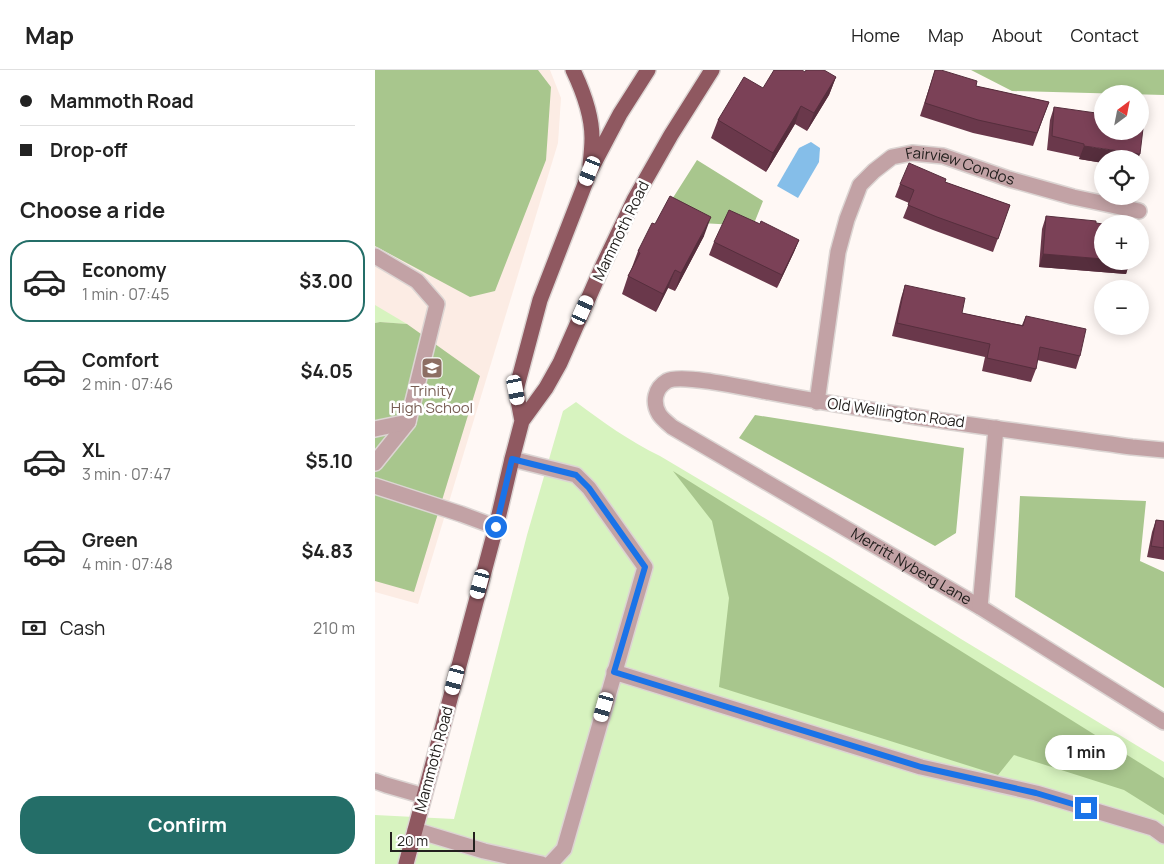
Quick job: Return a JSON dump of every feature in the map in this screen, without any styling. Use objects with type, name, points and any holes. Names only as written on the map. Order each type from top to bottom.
[{"type":"main road","points":[[573,70],[587,103],[591,122],[590,171]]},
{"type":"main road","name":"Mammoth Road","points":[[522,421],[516,390],[540,300],[590,171],[621,114],[648,70]]},
{"type":"main road","name":"Mammoth Road","points":[[406,864],[496,527],[522,421],[546,388],[560,363],[603,264],[634,200],[671,135],[712,70]]},
{"type":"street","name":"Fairview Condos","points":[[817,402],[838,252],[847,219],[860,186],[873,171],[892,157],[912,152],[943,156],[1009,179],[1073,197],[1139,211]]},
{"type":"street","points":[[375,256],[417,281],[437,304],[408,422],[375,463]]},
{"type":"street","name":"Old Wellington Road","points":[[659,414],[655,400],[659,389],[668,381],[678,379],[717,383],[817,402],[1131,447],[1164,450]]},
{"type":"street","name":"Merritt Nyberg Lane","points":[[659,414],[672,427],[979,607],[1164,722]]},
{"type":"street","points":[[375,429],[408,422]]},
{"type":"street","points":[[979,607],[996,428]]},
{"type":"street","points":[[512,459],[576,475],[589,488],[645,567],[564,849],[550,864]]},
{"type":"street","points":[[375,486],[496,527]]},
{"type":"street","points":[[614,672],[921,767],[1036,793],[1153,828],[1164,836]]},
{"type":"street","points":[[375,781],[424,796]]},
{"type":"street","points":[[415,830],[484,851],[542,864]]},
{"type":"shaded area","name":"Trinity High School","points":[[375,70],[550,70],[561,98],[558,143],[418,604],[375,592]]},
{"type":"green space","points":[[375,70],[538,70],[551,87],[546,160],[495,291],[470,297],[375,246]]},
{"type":"green space","points":[[971,70],[1164,70],[1164,95],[1149,95],[1149,85],[1094,85],[1094,93],[1012,91]]},
{"type":"green space","points":[[697,160],[763,201],[753,226],[701,223],[669,204]]},
{"type":"green space","points":[[375,305],[407,324],[375,323]]},
{"type":"green space","points":[[375,323],[407,324],[480,376],[414,592],[375,581]]},
{"type":"green space","points":[[576,402],[627,438],[830,557],[1164,762],[1164,864],[375,864],[375,815],[454,819],[527,535],[563,411]]},
{"type":"green space","points":[[755,415],[964,448],[956,533],[935,546],[739,438]]},
{"type":"green space","points":[[673,471],[1164,778],[1164,815],[1124,790],[1014,755],[998,775],[719,687],[729,598],[712,521]]},
{"type":"green space","points":[[1020,496],[1146,501],[1140,561],[1164,572],[1164,688],[1015,597]]},
{"type":"water","points":[[811,142],[820,148],[819,162],[798,198],[777,186],[799,148]]},
{"type":"building","points":[[774,70],[802,70],[805,72],[806,70],[824,70],[836,77],[814,113],[801,106],[773,153],[718,120],[744,77],[763,88]]},
{"type":"building","points":[[935,70],[941,70],[977,81],[976,86],[1049,102],[1037,133],[978,120],[925,103]]},
{"type":"building","points":[[1054,107],[1094,113],[1094,140],[1142,140],[1140,150],[1112,150],[1084,146],[1084,144],[1052,136]]},
{"type":"building","points":[[909,163],[946,179],[945,182],[1010,205],[998,239],[908,205],[914,190],[900,184]]},
{"type":"building","points":[[670,196],[711,217],[681,273],[675,270],[663,294],[628,276],[652,223],[655,224]]},
{"type":"building","points":[[729,210],[760,224],[761,221],[799,240],[782,275],[714,242]]},
{"type":"building","points":[[1046,216],[1094,221],[1094,258],[1043,254]]},
{"type":"building","points":[[905,285],[965,298],[962,313],[1023,326],[1026,316],[1086,329],[1080,356],[1040,347],[1036,369],[987,358],[990,344],[897,323]]},
{"type":"building","points":[[1156,520],[1164,521],[1164,548],[1151,546]]},
{"type":"place","name":"Trinity High School","points":[[432,368]]},
{"type":"route","points":[[496,527],[512,459],[576,475],[589,488],[645,567],[614,672],[921,767],[1036,793],[1086,808]]}]
